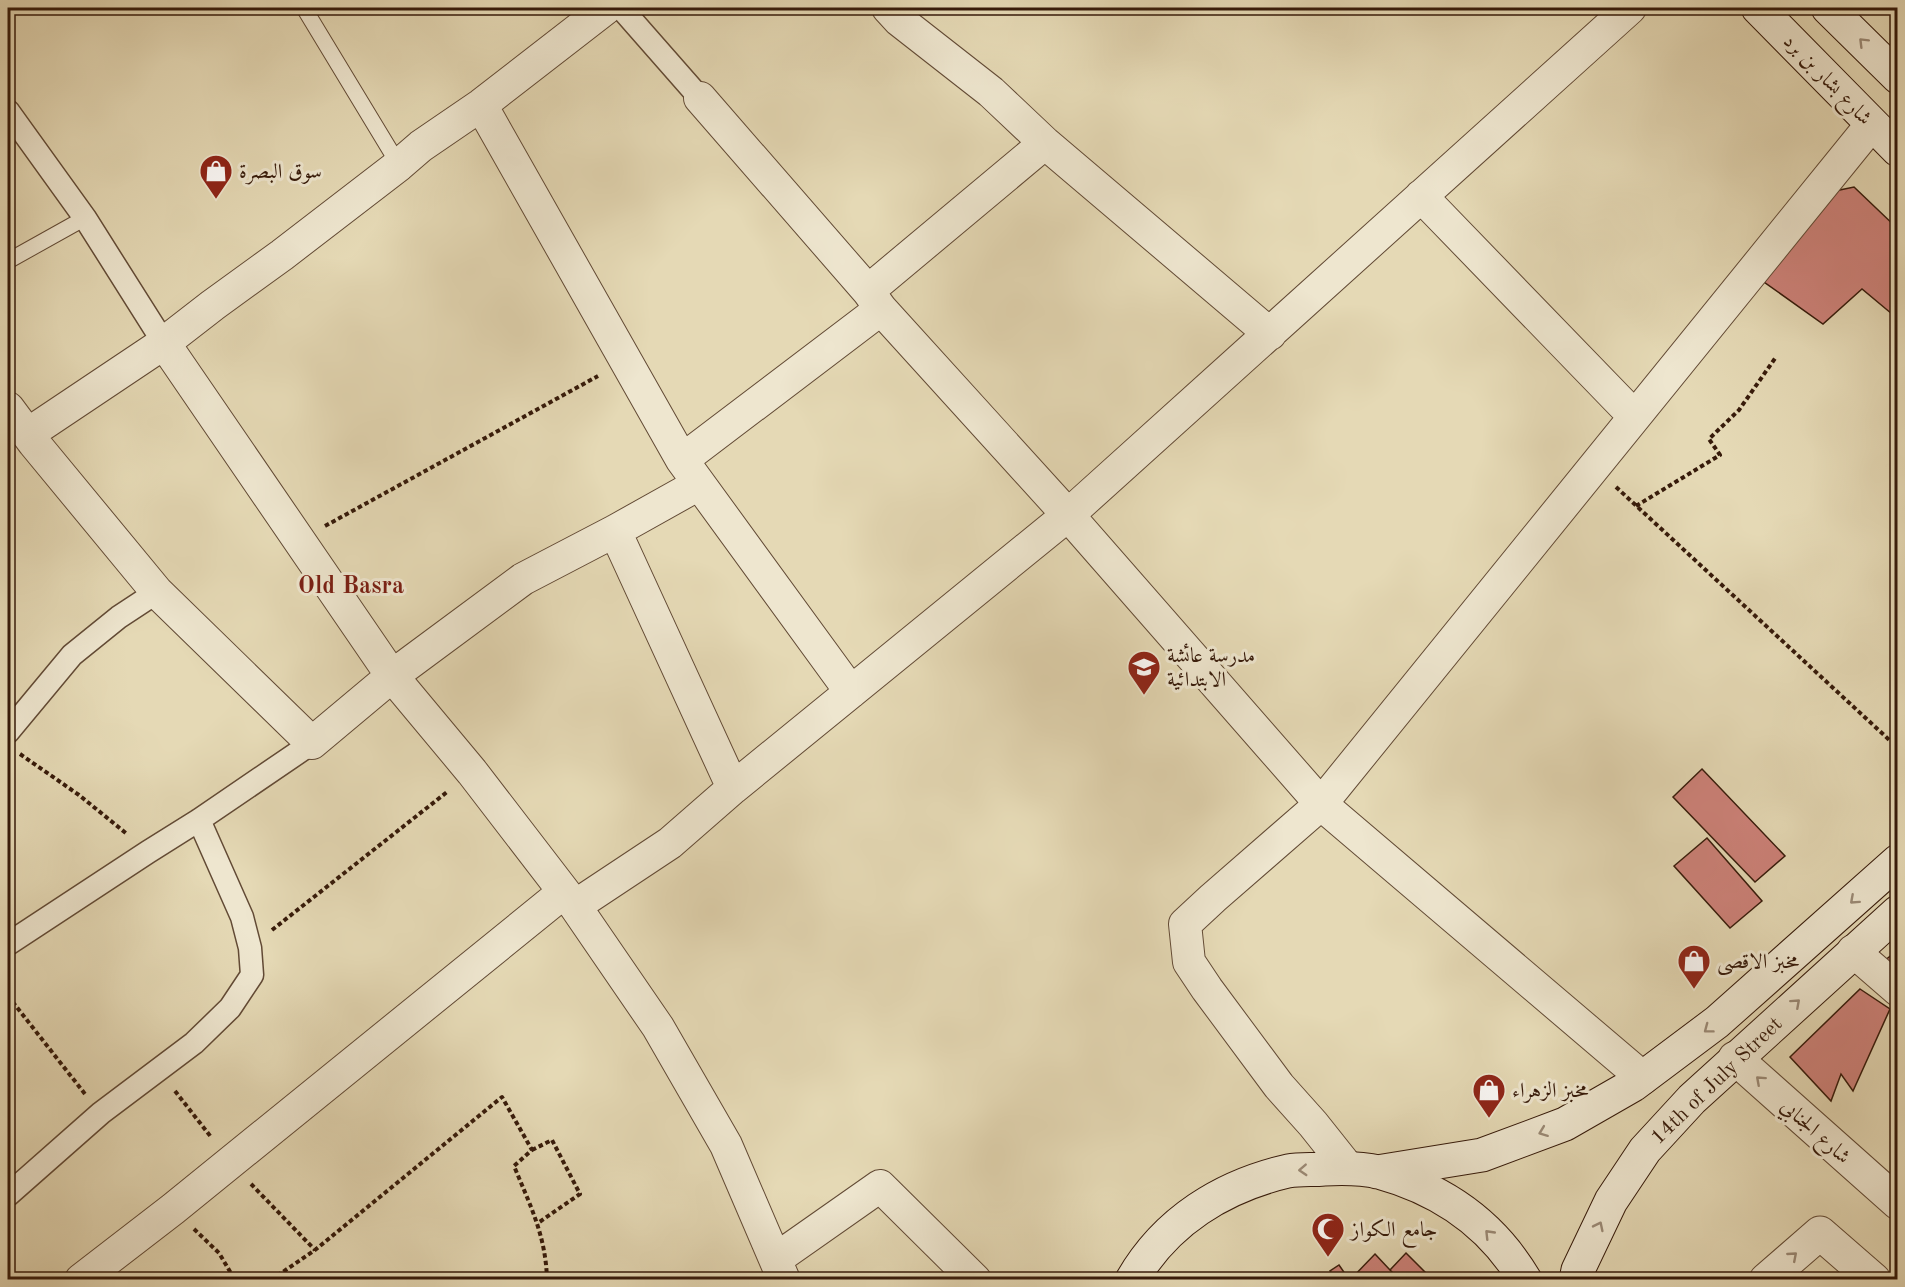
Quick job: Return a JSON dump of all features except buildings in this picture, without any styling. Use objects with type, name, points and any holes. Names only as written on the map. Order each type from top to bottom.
[{"type":"main road","name":"شارع بشار بن برد","points":[[1758,8],[1898,150]]},
{"type":"main road","points":[[1834,10],[1898,77]]},
{"type":"main road","name":"14th of July Street","points":[[1132,1280],[1144,1259],[1185,1217],[1234,1187],[1290,1171],[1363,1170],[1482,1155],[1565,1124],[1633,1085],[1717,1023],[1898,861]]},
{"type":"main road","name":"14th of July Street","points":[[1576,1280],[1578,1270],[1611,1201],[1645,1150],[1692,1099],[1735,1058],[1898,912]]},
{"type":"main road","name":"شارع الجنابي","points":[[1735,1058],[1898,1203]]},
{"type":"main road","points":[[1363,1170],[1429,1190],[1475,1219],[1512,1258],[1525,1280]]},
{"type":"main road","points":[[1766,1280],[1820,1233],[1874,1280]]},
{"type":"street","points":[[312,743],[157,592],[14,419],[164,343],[422,146],[481,105],[606,8]]},
{"type":"street","points":[[621,8],[874,300],[1068,515],[1321,804],[1643,1078]]},
{"type":"street","points":[[888,8],[899,20],[991,92],[1045,143],[1270,334]]},
{"type":"street","points":[[81,1280],[569,899],[670,843],[733,788],[1068,515],[1630,8]]},
{"type":"street","points":[[481,105],[690,472],[851,692]]},
{"type":"street","points":[[8,111],[86,218],[164,343],[392,676],[472,772],[569,899],[658,1027],[726,1145],[780,1269],[880,1186],[975,1280]]},
{"type":"street","points":[[1363,1170],[1313,1124],[1279,1086],[1207,989],[1190,962],[1185,924],[1321,804],[1872,124]]},
{"type":"street","points":[[8,944],[199,820],[312,743],[392,676],[523,579],[615,531],[690,472],[1045,143]]},
{"type":"street","points":[[1421,196],[1634,416]]},
{"type":"street","points":[[615,531],[733,788]]},
{"type":"street","points":[[12,742],[72,655],[119,617],[157,592]]},
{"type":"street","points":[[8,1195],[101,1113],[194,1043],[230,1008],[252,975],[250,948],[242,917],[199,820]]},
{"type":"street","points":[[1853,951],[1898,990]]},
{"type":"lane","points":[[304,8],[399,165]]},
{"type":"lane","points":[[8,261],[86,218]]},
{"type":"path","points":[[1636,506],[1720,455],[1709,439],[1739,410],[1776,357]]},
{"type":"path","points":[[298,540],[626,361]]},
{"type":"path","points":[[1593,466],[1898,748]]},
{"type":"path","points":[[12,742],[148,852]]},
{"type":"path","points":[[250,948],[472,772]]},
{"type":"path","points":[[8,996],[101,1113]]},
{"type":"path","points":[[271,1280],[315,1250],[502,1097],[532,1150]]},
{"type":"path","points":[[538,1223],[580,1194],[552,1140],[532,1150],[514,1166],[538,1223],[546,1262],[547,1280]]},
{"type":"path","points":[[173,1209],[219,1253],[236,1280]]},
{"type":"place","name":"سوق البصرة","points":[[216,200]]},
{"type":"place","name":"مدرسة عائشة الابتدائية","points":[[1144,696]]},
{"type":"place","name":"مخبز الاقصى","points":[[1694,990]]},
{"type":"place","name":"مخبز الزهراء","points":[[1489,1119]]},
{"type":"place","name":"جامع الكواز","points":[[1328,1258]]},
{"type":"district","name":"Old Basra","points":[[351,585]]}]
